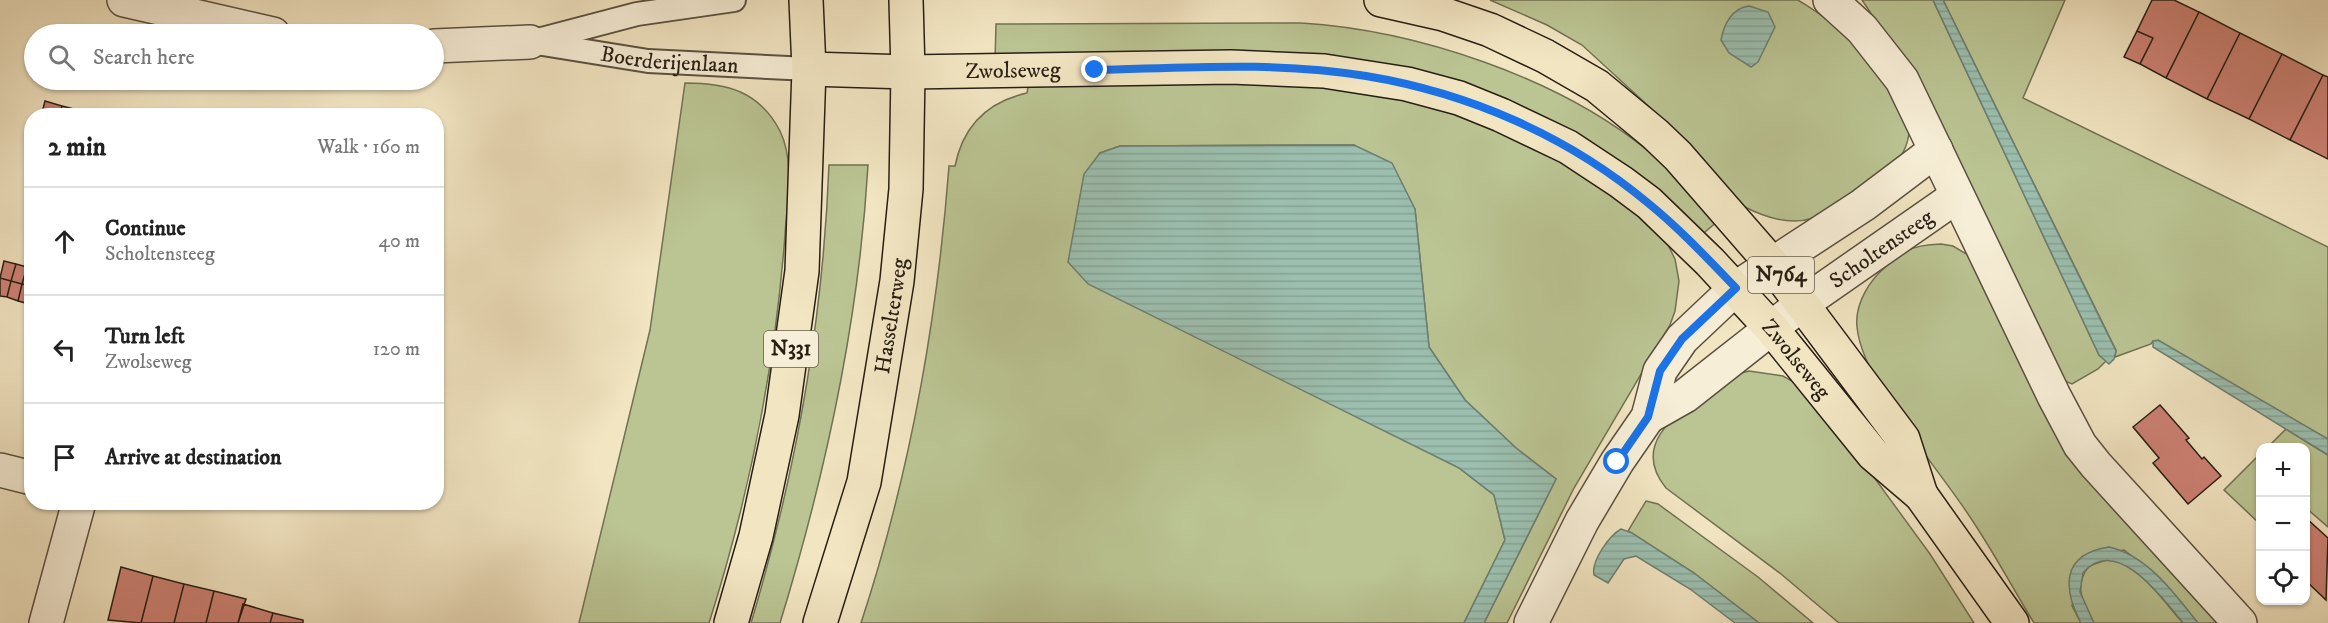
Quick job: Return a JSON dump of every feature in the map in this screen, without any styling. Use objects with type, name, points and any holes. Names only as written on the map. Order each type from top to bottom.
[{"type":"main road","name":"N331","points":[[731,623],[756,536],[782,415],[802,272],[809,69],[806,0]]},
{"type":"main road","name":"Hasselterweg","points":[[820,623],[864,482],[897,281],[906,189],[908,72],[906,0]]},
{"type":"main road","name":"Zwolseweg","points":[[1381,0],[1443,14],[1490,30],[1545,56],[1597,86],[1678,156],[1772,264],[1904,439],[1920,495]]},
{"type":"main road","name":"Zwolseweg","points":[[809,69],[908,72],[1240,67],[1324,71],[1407,84],[1459,98],[1501,114],[1584,157],[1649,203],[1736,288],[1873,454],[1920,495],[2012,623]]},
{"type":"street","points":[[124,0],[229,24]]},
{"type":"street","name":"Scholtensteeg","points":[[1648,417],[1684,396],[1802,304],[1957,196],[1902,80],[1862,29],[1830,0]]},
{"type":"street","name":"Boerderijenlaan","points":[[444,46],[530,42]]},
{"type":"street","name":"Scholtensteeg","points":[[1531,623],[1582,521],[1617,462],[1648,417],[1660,371],[1676,347],[1736,288],[1863,205],[1936,150]]},
{"type":"street","points":[[1957,196],[2080,445],[2240,623]]},
{"type":"street","points":[[0,470],[24,475]]},
{"type":"street","points":[[46,623],[77,510]]},
{"type":"lane","name":"Boerderijenlaan","points":[[530,42],[637,14],[734,0]]},
{"type":"lane","name":"Boerderijenlaan","points":[[530,42],[648,61],[809,69]]},
{"type":"green space","points":[[1490,0],[1798,0],[1841,30],[1885,81],[1907,122],[1909,133],[1907,143],[1894,165],[1820,215],[1795,221],[1768,217],[1743,206],[1655,112],[1582,45],[1547,25]]},
{"type":"green space","points":[[1862,0],[1933,0],[2099,355],[2106,361],[2098,369],[2072,384],[2060,379],[1880,27]]},
{"type":"green space","points":[[1943,0],[2065,0],[2023,98],[2328,247],[2328,439],[2153,341],[2151,344],[2115,357],[2116,350]]},
{"type":"green space","points":[[1301,23],[1345,27],[1437,47],[1483,62],[1571,100],[1611,124],[1657,158],[1718,221],[1699,237],[1477,95],[995,61],[996,24]]},
{"type":"green space","points":[[1188,80],[1372,88],[1501,127],[1616,194],[1665,239],[1675,259],[1679,281],[1675,311],[1670,325],[1574,488],[1507,623],[1484,623],[1556,479],[1516,448],[1465,400],[1429,347],[1415,209],[1354,145],[1120,146],[1100,153],[1459,468],[1494,495],[1505,540],[1464,623],[861,623],[894,511],[919,398],[937,283],[949,166],[955,166],[964,139],[979,118],[1000,103],[1027,93],[1028,87]]},
{"type":"green space","points":[[685,83],[715,85],[752,98],[772,117],[785,143],[789,169],[781,284],[775,334],[758,431],[736,528],[709,623],[579,623],[650,330]]},
{"type":"green space","points":[[829,165],[868,165],[864,224],[848,339],[826,454],[780,623],[751,623],[781,510],[805,396],[821,281]]},
{"type":"green space","points":[[1941,244],[1953,246],[1973,258],[2222,623],[2198,623],[2151,571],[2124,550],[2082,557],[2072,606],[2081,623],[2034,623],[1977,527],[1886,398],[1862,349],[1857,327],[1858,313],[1865,292],[1873,280],[1893,260],[1906,251],[1921,246]]},
{"type":"green space","points":[[1749,371],[1783,376],[1799,385],[1849,443],[1930,554],[1974,623],[1839,623],[1781,574],[1666,488],[1657,473],[1653,459],[1660,434],[1680,412],[1705,394],[1732,377]]},
{"type":"green space","points":[[2286,429],[2309,443],[2272,443]]},
{"type":"green space","points":[[2310,444],[2328,455],[2328,527],[2310,511]]},
{"type":"green space","points":[[2256,458],[2256,520],[2224,490]]},
{"type":"green space","points":[[1646,501],[1658,504],[1758,577],[1813,623],[1759,623],[1694,573],[1628,531]]},
{"type":"green space","points":[[2109,559],[2131,568],[2141,576],[2183,623],[2094,623],[2083,601],[2081,581],[2089,566]]},
{"type":"shaded area","points":[[1933,0],[1943,0],[2116,351],[2114,359],[2109,364],[2099,355]]},
{"type":"shaded area","points":[[1749,6],[1768,12],[1775,27],[1758,62],[1751,67],[1729,53],[1721,40],[1724,28],[1733,13]]},
{"type":"shaded area","points":[[1354,145],[1392,163],[1415,209],[1429,347],[1465,400],[1516,448],[1556,479],[1484,623],[1464,623],[1505,540],[1494,495],[1459,468],[1088,284],[1068,262],[1084,174],[1100,153],[1120,146]]},
{"type":"shaded area","points":[[2158,340],[2328,439],[2328,455],[2153,347],[2153,341]]},
{"type":"shaded area","points":[[1621,529],[1632,533],[1694,573],[1759,623],[1735,623],[1690,589],[1636,556],[1624,559],[1608,583],[1594,575],[1595,563],[1602,549]]},
{"type":"shaded area","points":[[2109,547],[2123,551],[2148,567],[2170,588],[2198,623],[2183,623],[2151,585],[2124,565],[2110,561],[2096,563],[2083,573],[2080,592],[2094,623],[2081,623],[2071,597],[2070,574],[2074,565],[2082,557]]},
{"type":"building","points":[[2152,0],[2174,0],[2199,12],[2166,78],[2140,64],[2153,38],[2137,31]]},
{"type":"building","points":[[2199,12],[2240,33],[2207,99],[2166,78]]},
{"type":"building","points":[[2137,31],[2153,38],[2140,64],[2124,57]]},
{"type":"building","points":[[2240,33],[2282,54],[2249,119],[2207,99]]},
{"type":"building","points":[[2282,54],[2323,75],[2290,140],[2249,119]]},
{"type":"building","points":[[2323,75],[2328,77],[2328,159],[2290,140]]},
{"type":"building","points":[[45,101],[62,106],[61,108],[43,108]]},
{"type":"building","points":[[4,261],[16,264],[11,281],[0,278]]},
{"type":"building","points":[[16,264],[24,266],[22,284],[11,281]]},
{"type":"building","points":[[0,278],[11,281],[7,297],[0,296]]},
{"type":"building","points":[[11,281],[22,284],[18,301],[7,297]]},
{"type":"building","points":[[22,284],[24,284],[24,303],[18,301]]},
{"type":"building","points":[[2160,405],[2189,438],[2186,440],[2202,459],[2204,457],[2221,476],[2188,504],[2153,463],[2159,458],[2133,427]]},
{"type":"building","points":[[2310,522],[2328,538],[2326,600],[2310,585]]},
{"type":"building","points":[[121,567],[153,576],[141,623],[108,620]]},
{"type":"building","points":[[153,576],[184,584],[174,623],[141,623]]},
{"type":"building","points":[[184,584],[214,591],[206,623],[174,623]]},
{"type":"building","points":[[214,591],[246,599],[238,623],[206,623]]},
{"type":"building","points":[[243,604],[273,613],[270,623],[238,623]]},
{"type":"building","points":[[273,613],[303,620],[303,623],[270,623]]},
{"type":"route","points":[[1095,70],[1268,68],[1324,71],[1407,84],[1459,98],[1501,114],[1542,134],[1584,157],[1649,203],[1736,288],[1682,339],[1660,371],[1648,417],[1617,462]]}]
